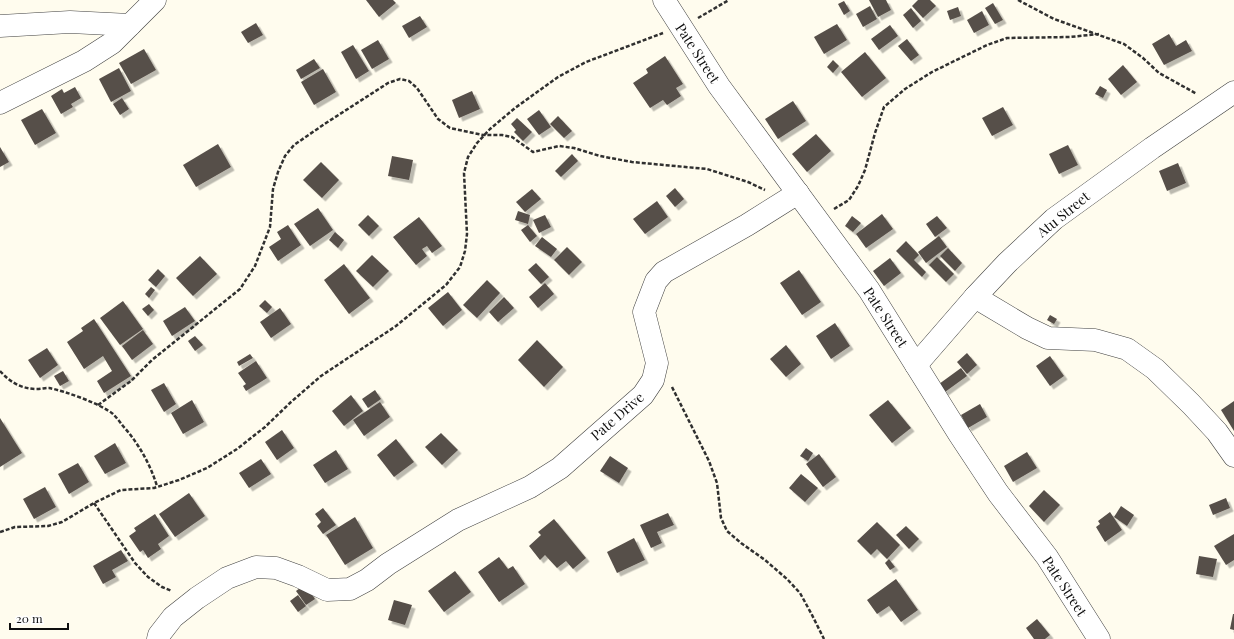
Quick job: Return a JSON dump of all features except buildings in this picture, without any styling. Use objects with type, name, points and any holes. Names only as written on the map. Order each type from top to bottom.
[{"type":"street","points":[[0,103],[84,61],[112,43],[155,0]]},
{"type":"street","name":"Pate Street","points":[[664,0],[793,197],[816,216],[869,290],[998,493],[1047,557],[1100,639]]},
{"type":"street","points":[[0,26],[70,22],[130,25]]},
{"type":"street","name":"Atu Street","points":[[916,365],[975,297],[1007,263],[1054,219],[1146,152],[1234,92]]},
{"type":"street","points":[[657,363],[644,312],[656,281],[664,272],[793,197]]},
{"type":"street","points":[[975,297],[1027,328],[1048,338],[1061,340],[1095,340],[1127,349],[1155,369],[1191,404],[1217,432],[1234,456]]},
{"type":"street","name":"Pate Drive","points":[[158,639],[159,635],[173,617],[197,598],[228,578],[256,567],[276,568],[298,576],[327,590],[350,589],[367,580],[388,564],[458,520],[530,487],[560,468],[643,395],[653,380],[657,363]]},
{"type":"path","points":[[0,532],[15,527],[48,526],[62,522],[94,503],[121,490],[157,486],[179,480],[207,468],[237,449],[265,427],[290,402],[321,376],[396,326],[446,285],[460,267],[465,251],[467,234],[464,173],[468,157],[484,135],[515,108],[558,77],[586,62],[642,40],[682,27],[729,0]]},
{"type":"path","points":[[1018,0],[1054,19],[1124,44],[1143,58],[1159,73],[1216,104]]},
{"type":"path","points":[[816,216],[834,209],[850,200],[865,170],[884,107],[904,89],[932,72],[987,45],[1007,38],[1070,38],[1099,34]]},
{"type":"path","points":[[98,405],[131,381],[152,360],[240,289],[255,266],[270,227],[273,189],[285,156],[294,145],[388,83],[400,79],[409,81],[417,88],[438,119],[450,128],[484,135],[502,135],[512,137],[533,152],[559,146],[574,148],[600,156],[632,162],[706,169],[793,197]]},
{"type":"path","points":[[657,363],[674,391],[710,461],[717,483],[721,518],[727,530],[741,544],[765,560],[787,579],[800,593],[824,639]]},
{"type":"path","points":[[0,371],[16,385],[27,388],[48,388],[98,405],[113,414],[131,434],[143,453],[151,468],[157,486]]},
{"type":"path","points":[[94,503],[135,563],[148,577],[162,587],[178,594],[197,598]]}]
